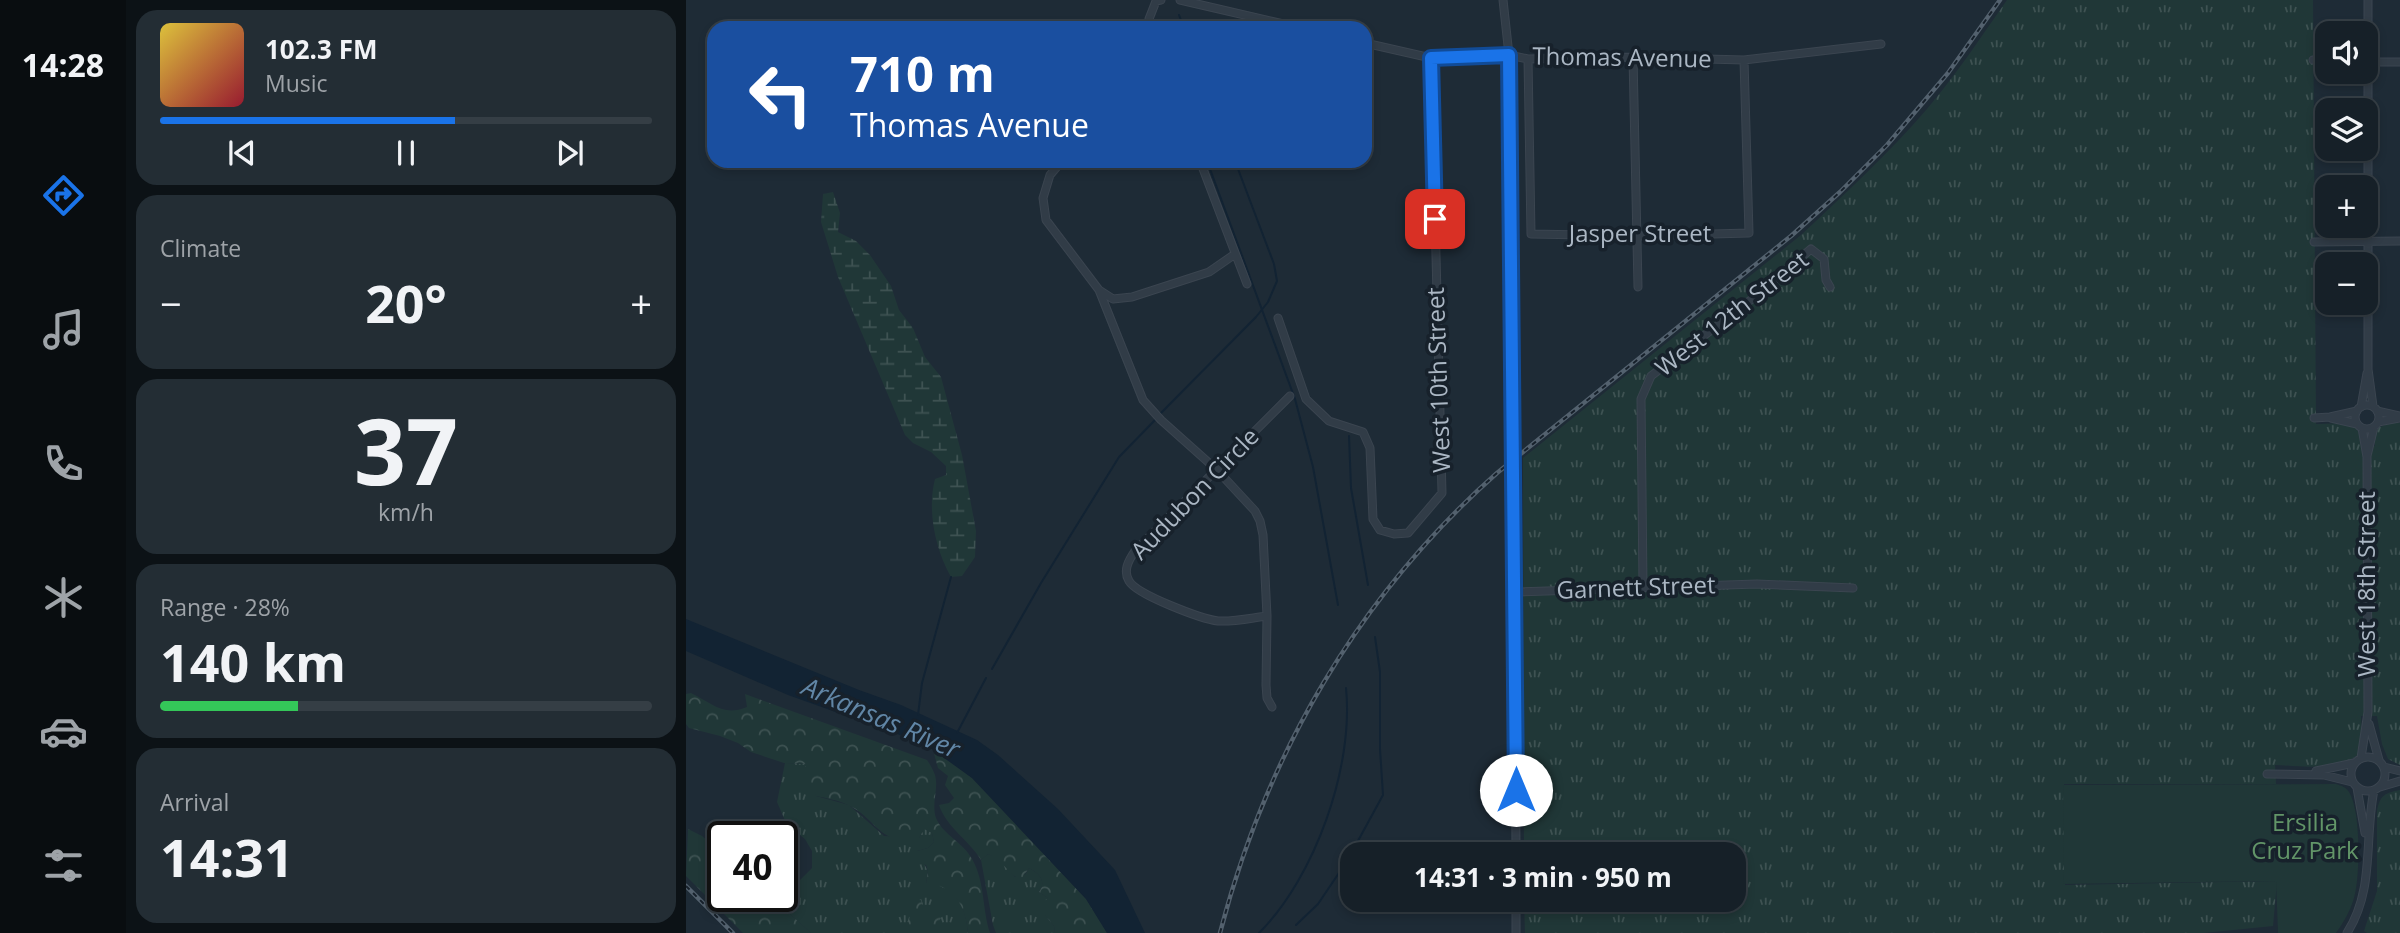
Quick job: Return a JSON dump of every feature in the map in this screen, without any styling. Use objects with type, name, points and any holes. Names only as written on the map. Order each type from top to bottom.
[{"type":"street","points":[[1150,21],[1156,1],[1161,0]]},
{"type":"street","points":[[1180,0],[1271,21]]},
{"type":"street","points":[[1503,0],[1509,55],[1516,842]]},
{"type":"street","points":[[2368,0],[2368,21]]},
{"type":"street","name":"Thomas Avenue","points":[[1372,45],[1431,58],[1509,55],[1528,59],[1633,57],[1744,60],[1881,44]]},
{"type":"street","points":[[1633,57],[1639,236],[1638,287]]},
{"type":"street","name":"West 10th Street","points":[[1278,318],[1306,399],[1329,421],[1363,432],[1370,447],[1373,519],[1380,530],[1394,534],[1408,533],[1443,493],[1431,58]]},
{"type":"street","points":[[1511,206],[1530,206],[1528,59]]},
{"type":"street","name":"Jasper Street","points":[[1530,206],[1531,234],[1639,236],[1749,233],[1744,60]]},
{"type":"street","points":[[2378,62],[2400,62]]},
{"type":"street","points":[[2367,84],[2368,369],[2375,409]]},
{"type":"street","points":[[1056,168],[1051,175],[1044,198],[1046,220],[1099,290],[1143,400],[1217,470],[1255,510],[1260,521],[1267,616],[1266,685],[1267,698],[1272,708]]},
{"type":"street","points":[[1203,168],[1247,284]]},
{"type":"street","points":[[2314,242],[2400,242]]},
{"type":"street","name":"West 12th Street","points":[[1643,586],[1641,399],[1651,376],[1752,299],[1811,249],[1824,259],[1826,280],[1830,287]]},
{"type":"street","points":[[1099,290],[1113,299],[1132,297],[1209,272],[1235,254]]},
{"type":"street","points":[[2359,409],[2368,369]]},
{"type":"street","name":"Audubon Circle","points":[[1267,616],[1231,620],[1209,619],[1140,591],[1130,583],[1126,573],[1128,561],[1135,551],[1290,396]]},
{"type":"street","points":[[2314,418],[2330,417],[2359,409],[2375,409],[2400,417]]},
{"type":"street","name":"West 18th Street","points":[[2357,760],[2368,712],[2367,457],[2359,426],[2359,409]]},
{"type":"street","name":"West 18th Street","points":[[2367,457],[2376,425],[2375,409]]},
{"type":"street","points":[[2330,417],[2368,429],[2400,417]]},
{"type":"street","name":"Garnett Street","points":[[1515,592],[1757,584],[1853,588]]},
{"type":"street","name":"West 18th Street","points":[[2368,712],[2381,764]]},
{"type":"street","points":[[2302,774],[2370,756],[2381,764],[2400,771]]},
{"type":"street","points":[[2357,760],[2350,772],[2364,820],[2367,851]]},
{"type":"street","points":[[2347,933],[2363,900],[2376,789],[2385,778],[2381,764]]},
{"type":"street","points":[[2267,774],[2340,777],[2367,792],[2400,781]]},
{"type":"street","points":[[1516,912],[1516,933]]},
{"type":"green space","points":[[2007,0],[2313,0],[2316,424],[2353,425],[2360,437],[2361,448],[2375,446],[2377,428],[2400,423],[2400,765],[2388,759],[2377,716],[2361,716],[2359,754],[2350,760],[2330,766],[2275,765],[2276,784],[2064,784],[2065,885],[2277,881],[2273,926],[2203,933],[1525,933],[1524,912],[1746,912],[1746,842],[1524,842],[1523,458],[1801,235],[1882,158],[1927,109]]},
{"type":"green space","points":[[833,192],[840,213],[838,232],[856,241],[870,255],[891,286],[899,310],[913,328],[925,357],[941,377],[962,455],[976,531],[975,557],[962,576],[951,577],[945,566],[932,516],[935,479],[946,475],[946,466],[931,452],[913,443],[905,435],[838,277],[821,222],[823,194]]},
{"type":"green space","points":[[691,693],[724,710],[747,707],[745,694],[927,760],[936,780],[936,818],[943,829],[968,853],[976,868],[990,933],[968,933],[965,914],[957,899],[944,888],[926,884],[926,865],[914,861],[917,851],[928,848],[934,842],[932,833],[924,829],[913,842],[890,837],[858,810],[836,800],[816,796],[803,771],[807,764],[784,763],[751,752],[720,736],[689,728],[686,724],[686,694]]},
{"type":"green space","points":[[933,750],[972,778],[1086,899],[1107,933],[1055,933],[1054,926],[1039,908],[1048,898],[1039,892],[1042,881],[1039,875],[1029,868],[1021,880],[988,854],[981,860],[947,820],[939,805],[949,803],[954,798],[945,785],[948,776],[938,768]]},
{"type":"green space","points":[[785,763],[808,764],[816,796],[849,805],[884,836],[919,838],[924,828],[932,833],[934,842],[928,848],[917,851],[928,871],[926,883],[936,884],[952,892],[965,914],[968,933],[811,933],[788,912],[798,912],[798,881],[812,868],[812,851],[798,834],[798,821],[785,821],[777,802]]},
{"type":"green space","name":"Ersilia Cruz Park","points":[[2336,784],[2347,789],[2353,801],[2358,857],[2354,899],[2336,933],[2278,933],[2276,881],[2064,884],[2063,785]]},
{"type":"green space","points":[[2400,790],[2400,933],[2367,933],[2364,931],[2377,891],[2378,806],[2384,796]]},
{"type":"green space","points":[[688,829],[707,840],[707,897],[686,876]]},
{"type":"green space","points":[[988,854],[1001,860],[1015,877],[1025,875],[1029,868],[1039,875],[1042,884],[1039,892],[1048,898],[1045,915],[1054,926],[1055,933],[996,933],[981,860]]},
{"type":"green space","points":[[921,900],[926,915],[944,913],[932,933],[907,933],[910,914],[916,901]]},
{"type":"green space","points":[[722,912],[788,912],[811,933],[743,933]]},
{"type":"water","name":"Arkansas River","points":[[686,619],[901,705],[977,740],[998,755],[1058,809],[1115,870],[1145,933],[1107,933],[1086,899],[972,778],[925,744],[788,695],[686,651]]},
{"type":"waterway","points":[[1179,15],[1181,21]]},
{"type":"waterway","points":[[1210,168],[1295,399],[1313,467],[1338,605]]},
{"type":"waterway","points":[[1159,415],[1256,317],[1268,302],[1277,281],[1274,264],[1238,168]]},
{"type":"waterway","points":[[992,669],[1041,583],[1119,457],[1156,419]]},
{"type":"waterway","points":[[1349,436],[1351,488],[1368,585]]},
{"type":"waterway","name":"Arkansas River","points":[[918,715],[922,683],[951,577]]},
{"type":"waterway","points":[[1357,842],[1383,795],[1380,672],[1375,637]]},
{"type":"waterway","name":"Arkansas River","points":[[957,733],[986,678]]},
{"type":"waterway","points":[[1259,933],[1279,910],[1297,882],[1327,819],[1344,752],[1346,688]]},
{"type":"waterway","points":[[1296,925],[1318,904],[1340,871]]},
{"type":"railway","points":[[1220,933],[1239,867],[1263,803],[1291,741],[1324,682],[1361,625],[1402,571],[1447,520],[1497,473],[1791,236],[1840,192],[1887,145],[1948,73],[2000,0]]},
{"type":"railway","points":[[686,886],[733,933]]},
{"type":"route","points":[[1435,219],[1431,58],[1509,55],[1516,790]]}]
